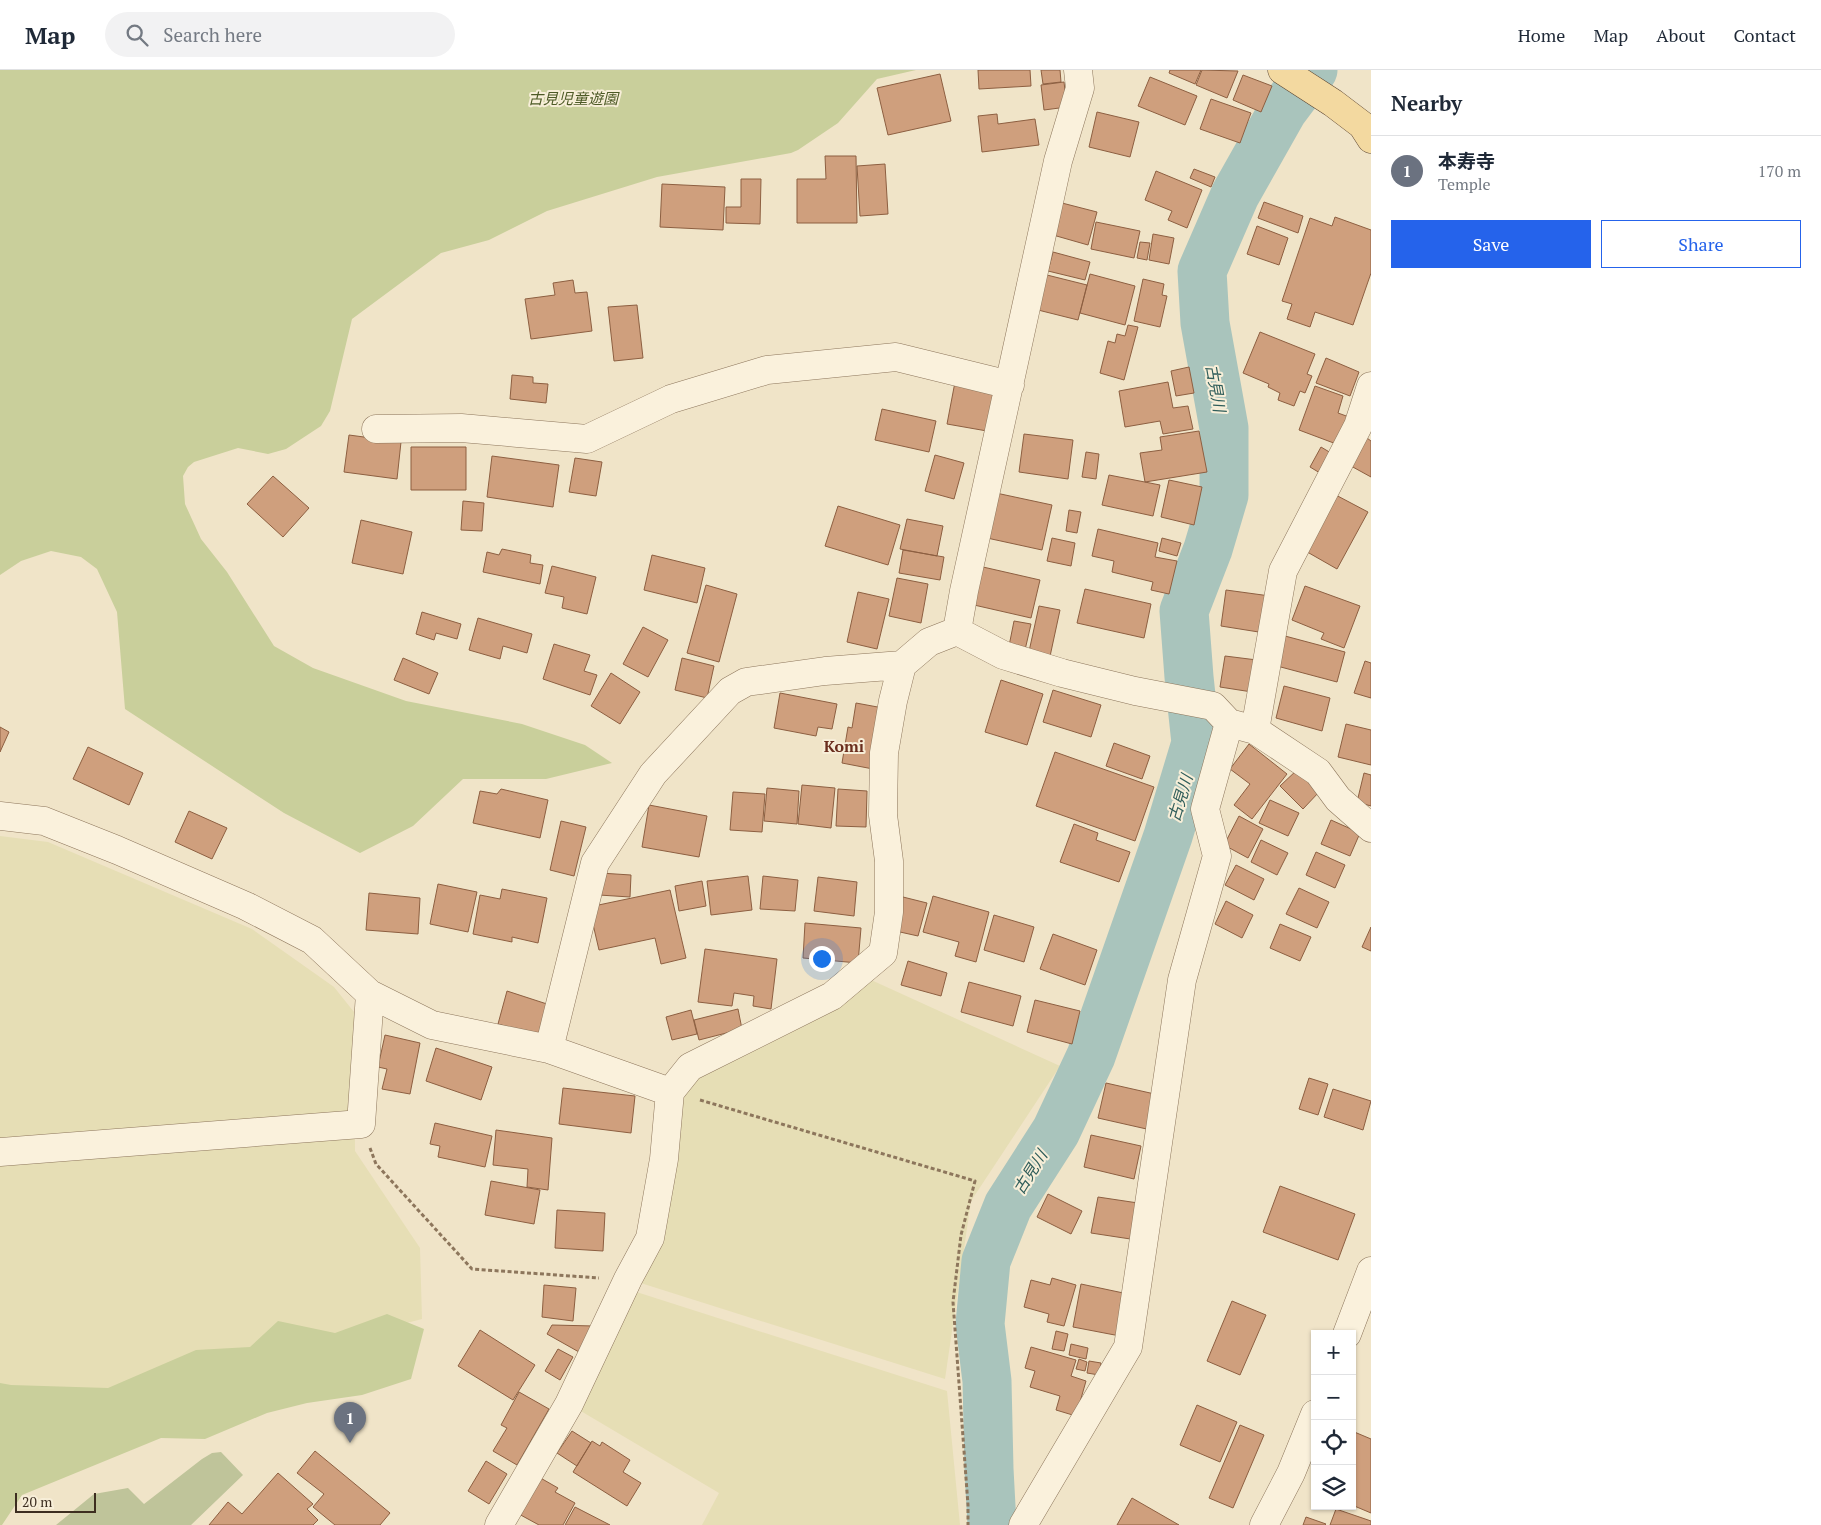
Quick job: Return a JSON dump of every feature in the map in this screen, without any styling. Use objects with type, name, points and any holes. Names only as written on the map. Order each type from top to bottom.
[{"type":"main road","points":[[1285,71],[1327,98],[1362,125],[1371,139]]},
{"type":"street","points":[[957,631],[964,591],[1058,161],[1080,88],[1078,70]]},
{"type":"street","points":[[376,429],[461,428],[587,439],[671,399],[767,370],[896,357],[1010,385]]},
{"type":"street","points":[[1255,730],[1283,571],[1358,426],[1371,386]]},
{"type":"street","points":[[499,1525],[569,1404],[628,1279],[650,1238],[664,1159],[670,1092],[690,1067],[832,996],[883,953],[889,912],[889,861],[883,815],[884,753],[893,701],[902,665],[929,642],[957,631],[1003,655],[1062,673],[1134,691],[1213,706],[1228,722],[1255,730],[1318,772],[1338,799],[1371,828]]},
{"type":"street","points":[[549,1049],[596,863],[653,774],[730,692],[746,682],[825,671],[902,665]]},
{"type":"street","points":[[1023,1525],[1128,1347],[1182,980],[1217,856],[1204,809],[1228,722]]},
{"type":"street","points":[[0,816],[44,820],[246,906],[312,940],[370,994],[432,1025],[549,1049],[670,1092]]},
{"type":"street","points":[[0,1152],[361,1124],[370,994]]},
{"type":"street","points":[[1349,1330],[1371,1271]]},
{"type":"street","points":[[1264,1525],[1291,1473],[1313,1420]]},
{"type":"path","points":[[670,1092],[975,1181],[961,1235],[953,1302],[968,1525]]},
{"type":"path","points":[[361,1124],[376,1164],[472,1269],[628,1279]]},
{"type":"shaded area","points":[[0,836],[48,842],[252,929],[334,987],[354,1012],[355,1151],[420,1248],[422,1319],[220,1371],[0,1410]]},
{"type":"shaded area","points":[[858,974],[1060,1066],[971,1201],[945,1379],[628,1279],[670,1092]]},
{"type":"shaded area","points":[[624,1288],[947,1391],[960,1525],[702,1525],[719,1493],[569,1404]]},
{"type":"green space","name":"古見児童遊園","points":[[0,70],[916,70],[877,79],[838,123],[791,153],[657,177],[547,211],[489,240],[441,253],[352,319],[330,411],[321,426],[286,449],[268,454],[238,448],[194,462],[188,467],[183,476],[185,504],[201,539],[227,572],[274,646],[313,668],[406,701],[522,724],[585,745],[612,763],[546,779],[463,779],[413,826],[360,853],[284,813],[125,709],[117,612],[97,569],[81,557],[51,551],[21,561],[0,575]]},
{"type":"green space","points":[[387,1314],[424,1329],[411,1379],[362,1395],[307,1403],[267,1413],[205,1439],[161,1438],[22,1495],[2,1525],[0,1525],[0,1383],[108,1388],[196,1350],[250,1347],[278,1321],[335,1333]]},
{"type":"green space","points":[[221,1452],[243,1475],[191,1525],[56,1525],[94,1494],[128,1488],[144,1504],[202,1459],[212,1453]]},
{"type":"building","points":[[978,70],[1030,70],[1031,86],[979,89]]},
{"type":"building","points":[[1041,70],[1060,70],[1061,82],[1043,84]]},
{"type":"building","points":[[1170,70],[1201,70],[1195,84],[1169,73]]},
{"type":"building","points":[[1202,70],[1238,71],[1227,98],[1196,85]]},
{"type":"building","points":[[940,74],[951,121],[888,135],[877,88]]},
{"type":"building","points":[[1243,75],[1272,86],[1261,112],[1233,100]]},
{"type":"building","points":[[1150,77],[1197,96],[1185,125],[1138,106]]},
{"type":"building","points":[[1064,82],[1067,107],[1044,110],[1041,85]]},
{"type":"building","points":[[1211,99],[1251,113],[1240,143],[1200,129]]},
{"type":"building","points":[[1097,112],[1139,122],[1130,157],[1089,147]]},
{"type":"building","points":[[997,114],[998,124],[1035,119],[1039,145],[982,152],[978,116]]},
{"type":"building","points":[[825,156],[856,156],[857,223],[797,223],[797,179],[826,179]]},
{"type":"building","points":[[885,164],[888,214],[860,216],[857,166]]},
{"type":"building","points":[[1194,169],[1215,177],[1211,187],[1190,178]]},
{"type":"building","points":[[1156,171],[1202,190],[1187,228],[1168,220],[1172,211],[1145,200]]},
{"type":"building","points":[[741,179],[761,179],[760,224],[726,223],[726,207],[741,207]]},
{"type":"building","points":[[662,184],[725,187],[723,230],[660,227]]},
{"type":"building","points":[[1264,202],[1303,216],[1298,233],[1258,218]]},
{"type":"building","points":[[1062,203],[1097,212],[1088,245],[1053,235]]},
{"type":"building","points":[[1335,217],[1371,230],[1371,273],[1353,325],[1315,312],[1310,327],[1287,319],[1292,304],[1282,301],[1310,218],[1332,226]]},
{"type":"building","points":[[1096,222],[1140,231],[1134,258],[1091,249]]},
{"type":"building","points":[[1257,226],[1288,238],[1279,265],[1247,254]]},
{"type":"building","points":[[1153,234],[1174,238],[1169,264],[1149,260]]},
{"type":"building","points":[[1140,242],[1150,243],[1147,260],[1137,258]]},
{"type":"building","points":[[1053,252],[1090,262],[1085,280],[1048,271]]},
{"type":"building","points":[[1043,274],[1087,285],[1078,320],[1034,309]]},
{"type":"building","points":[[1090,274],[1135,286],[1125,325],[1080,313]]},
{"type":"building","points":[[1143,279],[1164,284],[1162,295],[1167,296],[1160,327],[1134,321]]},
{"type":"building","points":[[573,280],[575,293],[587,292],[592,331],[531,339],[525,299],[555,295],[553,283]]},
{"type":"building","points":[[637,305],[643,358],[614,361],[608,307]]},
{"type":"building","points":[[1128,325],[1138,327],[1124,380],[1100,373],[1108,341],[1115,343],[1117,334],[1125,336]]},
{"type":"building","points":[[1260,332],[1315,354],[1307,374],[1312,376],[1305,393],[1300,391],[1294,406],[1278,400],[1280,393],[1268,387],[1269,384],[1243,373]]},
{"type":"building","points":[[1326,358],[1359,372],[1350,396],[1316,383]]},
{"type":"building","points":[[1189,367],[1194,393],[1176,396],[1171,371]]},
{"type":"building","points":[[512,375],[533,377],[533,383],[548,384],[546,403],[510,399]]},
{"type":"building","points":[[955,382],[995,389],[987,431],[947,424]]},
{"type":"building","points":[[1168,382],[1173,408],[1188,406],[1193,429],[1163,434],[1160,421],[1125,427],[1119,391]]},
{"type":"building","points":[[1315,386],[1343,396],[1338,413],[1349,417],[1339,445],[1299,430]]},
{"type":"building","points":[[882,409],[936,421],[929,452],[875,440]]},
{"type":"building","points":[[1199,431],[1207,472],[1145,482],[1140,453],[1162,450],[1160,437]]},
{"type":"building","points":[[1024,434],[1073,440],[1068,479],[1019,472]]},
{"type":"building","points":[[349,435],[401,442],[397,479],[344,472]]},
{"type":"building","points":[[1367,438],[1371,441],[1371,477],[1351,466]]},
{"type":"building","points":[[411,447],[466,447],[466,490],[411,490]]},
{"type":"building","points":[[1321,447],[1331,453],[1320,473],[1310,467]]},
{"type":"building","points":[[1086,452],[1099,454],[1096,479],[1082,477]]},
{"type":"building","points":[[935,455],[964,463],[954,499],[925,491]]},
{"type":"building","points":[[492,456],[559,465],[553,507],[487,497]]},
{"type":"building","points":[[575,458],[602,462],[596,496],[569,492]]},
{"type":"building","points":[[1109,475],[1160,485],[1153,516],[1102,505]]},
{"type":"building","points":[[273,476],[309,508],[283,537],[247,504]]},
{"type":"building","points":[[1169,480],[1202,487],[1194,525],[1161,517]]},
{"type":"building","points":[[996,493],[1052,505],[1042,550],[987,538]]},
{"type":"building","points":[[1332,493],[1368,512],[1337,569],[1302,549]]},
{"type":"building","points":[[463,501],[484,503],[482,531],[461,530]]},
{"type":"building","points":[[838,506],[900,525],[888,565],[825,546]]},
{"type":"building","points":[[1069,510],[1081,512],[1077,533],[1066,531]]},
{"type":"building","points":[[907,519],[943,526],[937,556],[900,549]]},
{"type":"building","points":[[361,520],[412,532],[403,574],[352,563]]},
{"type":"building","points":[[1098,529],[1158,543],[1155,557],[1177,561],[1169,594],[1151,590],[1153,582],[1112,572],[1114,561],[1092,556]]},
{"type":"building","points":[[1052,538],[1075,543],[1071,566],[1047,561]]},
{"type":"building","points":[[1162,538],[1181,543],[1177,556],[1159,551]]},
{"type":"building","points":[[502,549],[531,555],[530,563],[543,565],[540,584],[483,572],[487,552],[499,555]]},
{"type":"building","points":[[903,550],[944,557],[940,580],[899,573]]},
{"type":"building","points":[[652,555],[705,568],[697,603],[644,590]]},
{"type":"building","points":[[552,566],[596,577],[587,614],[562,608],[564,597],[545,593]]},
{"type":"building","points":[[983,567],[1040,580],[1031,618],[974,605]]},
{"type":"building","points":[[897,578],[928,584],[921,623],[889,616]]},
{"type":"building","points":[[706,585],[737,594],[719,662],[687,653]]},
{"type":"building","points":[[1305,586],[1360,606],[1344,648],[1321,639],[1324,633],[1292,620]]},
{"type":"building","points":[[1085,589],[1151,604],[1144,638],[1077,623]]},
{"type":"building","points":[[1226,590],[1270,596],[1265,633],[1221,626]]},
{"type":"building","points":[[858,592],[889,599],[877,649],[847,642]]},
{"type":"building","points":[[1039,606],[1060,610],[1049,661],[1028,656]]},
{"type":"building","points":[[422,612],[461,624],[457,639],[436,633],[434,640],[416,634]]},
{"type":"building","points":[[478,618],[532,634],[527,653],[503,646],[500,659],[469,650]]},
{"type":"building","points":[[1014,621],[1031,624],[1025,650],[1009,646]]},
{"type":"building","points":[[643,627],[668,640],[648,677],[623,664]]},
{"type":"building","points":[[1285,636],[1345,652],[1337,682],[1277,666]]},
{"type":"building","points":[[554,644],[590,655],[584,671],[597,675],[590,695],[543,679]]},
{"type":"building","points":[[1225,656],[1257,660],[1252,692],[1220,687]]},
{"type":"building","points":[[403,658],[438,673],[429,694],[394,680]]},
{"type":"building","points":[[682,658],[714,666],[707,698],[675,690]]},
{"type":"building","points":[[1365,661],[1371,663],[1371,698],[1354,693]]},
{"type":"building","points":[[611,673],[640,692],[620,724],[591,706]]},
{"type":"building","points":[[1001,680],[1043,694],[1027,745],[985,732]]},
{"type":"building","points":[[1284,686],[1330,698],[1322,731],[1276,718]]},
{"type":"building","points":[[1053,690],[1101,705],[1091,737],[1043,722]]},
{"type":"building","points":[[780,693],[837,704],[832,729],[818,727],[816,736],[774,728]]},
{"type":"building","points":[[856,703],[883,708],[873,769],[842,763],[848,727],[852,728]]},
{"type":"building","points":[[1346,724],[1371,730],[1371,765],[1338,757]]},
{"type":"building","points":[[0,727],[9,732],[0,752]]},
{"type":"building","points":[[1114,743],[1150,756],[1142,779],[1106,766]]},
{"type":"building","points":[[1249,744],[1287,774],[1252,819],[1234,805],[1250,784],[1230,769]]},
{"type":"building","points":[[88,747],[143,773],[129,805],[73,779]]},
{"type":"building","points":[[1055,752],[1154,787],[1135,841],[1036,806]]},
{"type":"building","points":[[1298,769],[1320,791],[1303,809],[1280,786]]},
{"type":"building","points":[[1364,773],[1371,775],[1371,806],[1357,802]]},
{"type":"building","points":[[802,785],[835,788],[831,828],[798,824]]},
{"type":"building","points":[[767,788],[799,791],[797,824],[764,821]]},
{"type":"building","points":[[501,789],[548,800],[540,838],[473,823],[480,791],[497,794]]},
{"type":"building","points":[[838,789],[867,791],[866,827],[836,826]]},
{"type":"building","points":[[733,792],[765,794],[762,832],[730,830]]},
{"type":"building","points":[[1270,800],[1299,813],[1288,836],[1259,823]]},
{"type":"building","points":[[649,805],[707,816],[699,857],[642,847]]},
{"type":"building","points":[[189,811],[227,828],[212,859],[175,842]]},
{"type":"building","points":[[1239,816],[1263,829],[1248,858],[1224,845]]},
{"type":"building","points":[[1331,820],[1360,833],[1350,856],[1321,844]]},
{"type":"building","points":[[561,821],[586,827],[574,876],[550,870]]},
{"type":"building","points":[[1074,824],[1098,833],[1096,840],[1130,852],[1119,882],[1060,862]]},
{"type":"building","points":[[1261,840],[1288,853],[1277,875],[1251,862]]},
{"type":"building","points":[[1316,852],[1345,865],[1335,888],[1306,875]]},
{"type":"building","points":[[1236,865],[1264,879],[1254,900],[1225,885]]},
{"type":"building","points":[[600,873],[631,875],[630,897],[599,895]]},
{"type":"building","points":[[748,876],[752,910],[711,915],[707,881]]},
{"type":"building","points":[[763,876],[798,880],[795,911],[760,909]]},
{"type":"building","points":[[818,877],[857,882],[854,916],[814,911]]},
{"type":"building","points":[[702,881],[706,906],[679,911],[675,886]]},
{"type":"building","points":[[438,884],[477,892],[468,932],[430,924]]},
{"type":"building","points":[[1299,888],[1329,902],[1317,928],[1286,914]]},
{"type":"building","points":[[502,889],[547,898],[538,943],[512,937],[512,942],[473,934],[480,895],[500,899]]},
{"type":"building","points":[[670,890],[686,958],[661,964],[655,938],[599,950],[589,907]]},
{"type":"building","points":[[369,893],[420,898],[418,934],[366,930]]},
{"type":"building","points":[[899,896],[927,903],[918,936],[891,930]]},
{"type":"building","points":[[933,896],[989,912],[976,962],[955,956],[959,942],[923,932]]},
{"type":"building","points":[[1226,901],[1253,915],[1242,938],[1215,924]]},
{"type":"building","points":[[994,915],[1034,927],[1024,962],[984,950]]},
{"type":"building","points":[[805,923],[861,928],[858,963],[803,958]]},
{"type":"building","points":[[1280,924],[1311,937],[1300,961],[1270,948]]},
{"type":"building","points":[[1371,927],[1371,951],[1362,947]]},
{"type":"building","points":[[1053,934],[1097,950],[1085,985],[1040,969]]},
{"type":"building","points":[[705,949],[777,959],[771,1009],[753,1006],[754,996],[734,993],[732,1006],[698,1002]]},
{"type":"building","points":[[908,961],[947,973],[941,996],[901,985]]},
{"type":"building","points":[[969,982],[1021,996],[1013,1026],[961,1012]]},
{"type":"building","points":[[507,991],[550,1005],[540,1037],[498,1024]]},
{"type":"building","points":[[1035,1000],[1080,1011],[1072,1044],[1027,1032]]},
{"type":"building","points":[[738,1009],[742,1029],[699,1040],[694,1020]]},
{"type":"building","points":[[691,1010],[697,1034],[672,1040],[666,1017]]},
{"type":"building","points":[[385,1035],[420,1043],[410,1094],[382,1089],[387,1069],[378,1067]]},
{"type":"building","points":[[436,1048],[492,1067],[481,1100],[426,1081]]},
{"type":"building","points":[[1309,1078],[1328,1084],[1318,1115],[1299,1109]]},
{"type":"building","points":[[1106,1083],[1159,1095],[1151,1130],[1098,1118]]},
{"type":"building","points":[[563,1088],[635,1096],[631,1133],[559,1124]]},
{"type":"building","points":[[1333,1089],[1371,1101],[1363,1130],[1324,1117]]},
{"type":"building","points":[[435,1123],[492,1136],[485,1167],[438,1157],[440,1146],[430,1144]]},
{"type":"building","points":[[496,1130],[552,1138],[548,1190],[527,1187],[528,1169],[493,1165]]},
{"type":"building","points":[[1091,1135],[1141,1146],[1134,1179],[1084,1167]]},
{"type":"building","points":[[491,1181],[540,1190],[534,1224],[485,1215]]},
{"type":"building","points":[[1280,1186],[1355,1214],[1338,1260],[1263,1232]]},
{"type":"building","points":[[1048,1194],[1082,1211],[1071,1234],[1037,1217]]},
{"type":"building","points":[[1098,1197],[1138,1203],[1137,1240],[1091,1233]]},
{"type":"building","points":[[557,1210],[605,1213],[603,1251],[555,1248]]},
{"type":"building","points":[[1052,1278],[1076,1285],[1064,1326],[1047,1322],[1049,1314],[1024,1307],[1031,1280],[1050,1285]]},
{"type":"building","points":[[1081,1284],[1128,1294],[1120,1336],[1073,1327]]},
{"type":"building","points":[[544,1285],[576,1288],[573,1321],[542,1317]]},
{"type":"building","points":[[1232,1301],[1266,1315],[1240,1375],[1207,1361]]},
{"type":"building","points":[[552,1325],[594,1326],[579,1352],[547,1334]]},
{"type":"building","points":[[480,1330],[535,1365],[513,1400],[458,1366]]},
{"type":"building","points":[[1056,1331],[1068,1334],[1064,1351],[1052,1349]]},
{"type":"building","points":[[1071,1344],[1088,1348],[1086,1359],[1069,1355]]},
{"type":"building","points":[[1031,1347],[1076,1360],[1071,1376],[1086,1381],[1076,1416],[1056,1410],[1060,1396],[1030,1387],[1035,1371],[1025,1368]]},
{"type":"building","points":[[558,1349],[573,1357],[560,1380],[545,1371]]},
{"type":"building","points":[[1079,1359],[1087,1362],[1085,1371],[1076,1369]]},
{"type":"building","points":[[1089,1361],[1101,1363],[1099,1375],[1087,1373]]},
{"type":"building","points":[[519,1392],[549,1409],[517,1465],[493,1451],[507,1428],[501,1425]]},
{"type":"building","points":[[1197,1405],[1237,1422],[1220,1462],[1180,1445]]},
{"type":"building","points":[[1240,1425],[1264,1435],[1233,1508],[1209,1498]]},
{"type":"building","points":[[572,1431],[591,1443],[577,1466],[557,1453]]},
{"type":"building","points":[[1356,1433],[1371,1439],[1371,1513],[1356,1507]]},
{"type":"building","points":[[592,1441],[600,1446],[602,1442],[630,1460],[623,1472],[641,1483],[627,1506],[573,1472]]},
{"type":"building","points":[[315,1451],[390,1513],[380,1525],[335,1525],[313,1507],[324,1494],[297,1473]]},
{"type":"building","points":[[486,1461],[507,1474],[489,1504],[468,1491]]},
{"type":"building","points":[[278,1473],[313,1504],[307,1509],[318,1520],[313,1525],[209,1525],[228,1502],[242,1514]]},
{"type":"building","points":[[537,1476],[558,1488],[555,1492],[575,1503],[563,1525],[539,1525],[517,1513]]},
{"type":"building","points":[[1132,1498],[1179,1525],[1117,1525]]},
{"type":"building","points":[[575,1507],[610,1525],[565,1525]]},
{"type":"building","points":[[1336,1510],[1371,1521],[1371,1525],[1330,1525]]},
{"type":"building","points":[[1306,1517],[1326,1524],[1303,1525]]},
{"type":"waterway","name":"古見川","points":[[992,1525],[987,1381],[980,1324],[986,1261],[1008,1206],[1056,1131],[1091,1056],[1168,836],[1196,743],[1184,611],[1208,549],[1224,495],[1224,428],[1205,323],[1202,271],[1235,195],[1283,110],[1313,70]]},
{"type":"place","name":"本寿寺","points":[[350,1443]]},
{"type":"district","name":"Komi","points":[[844,746]]}]
